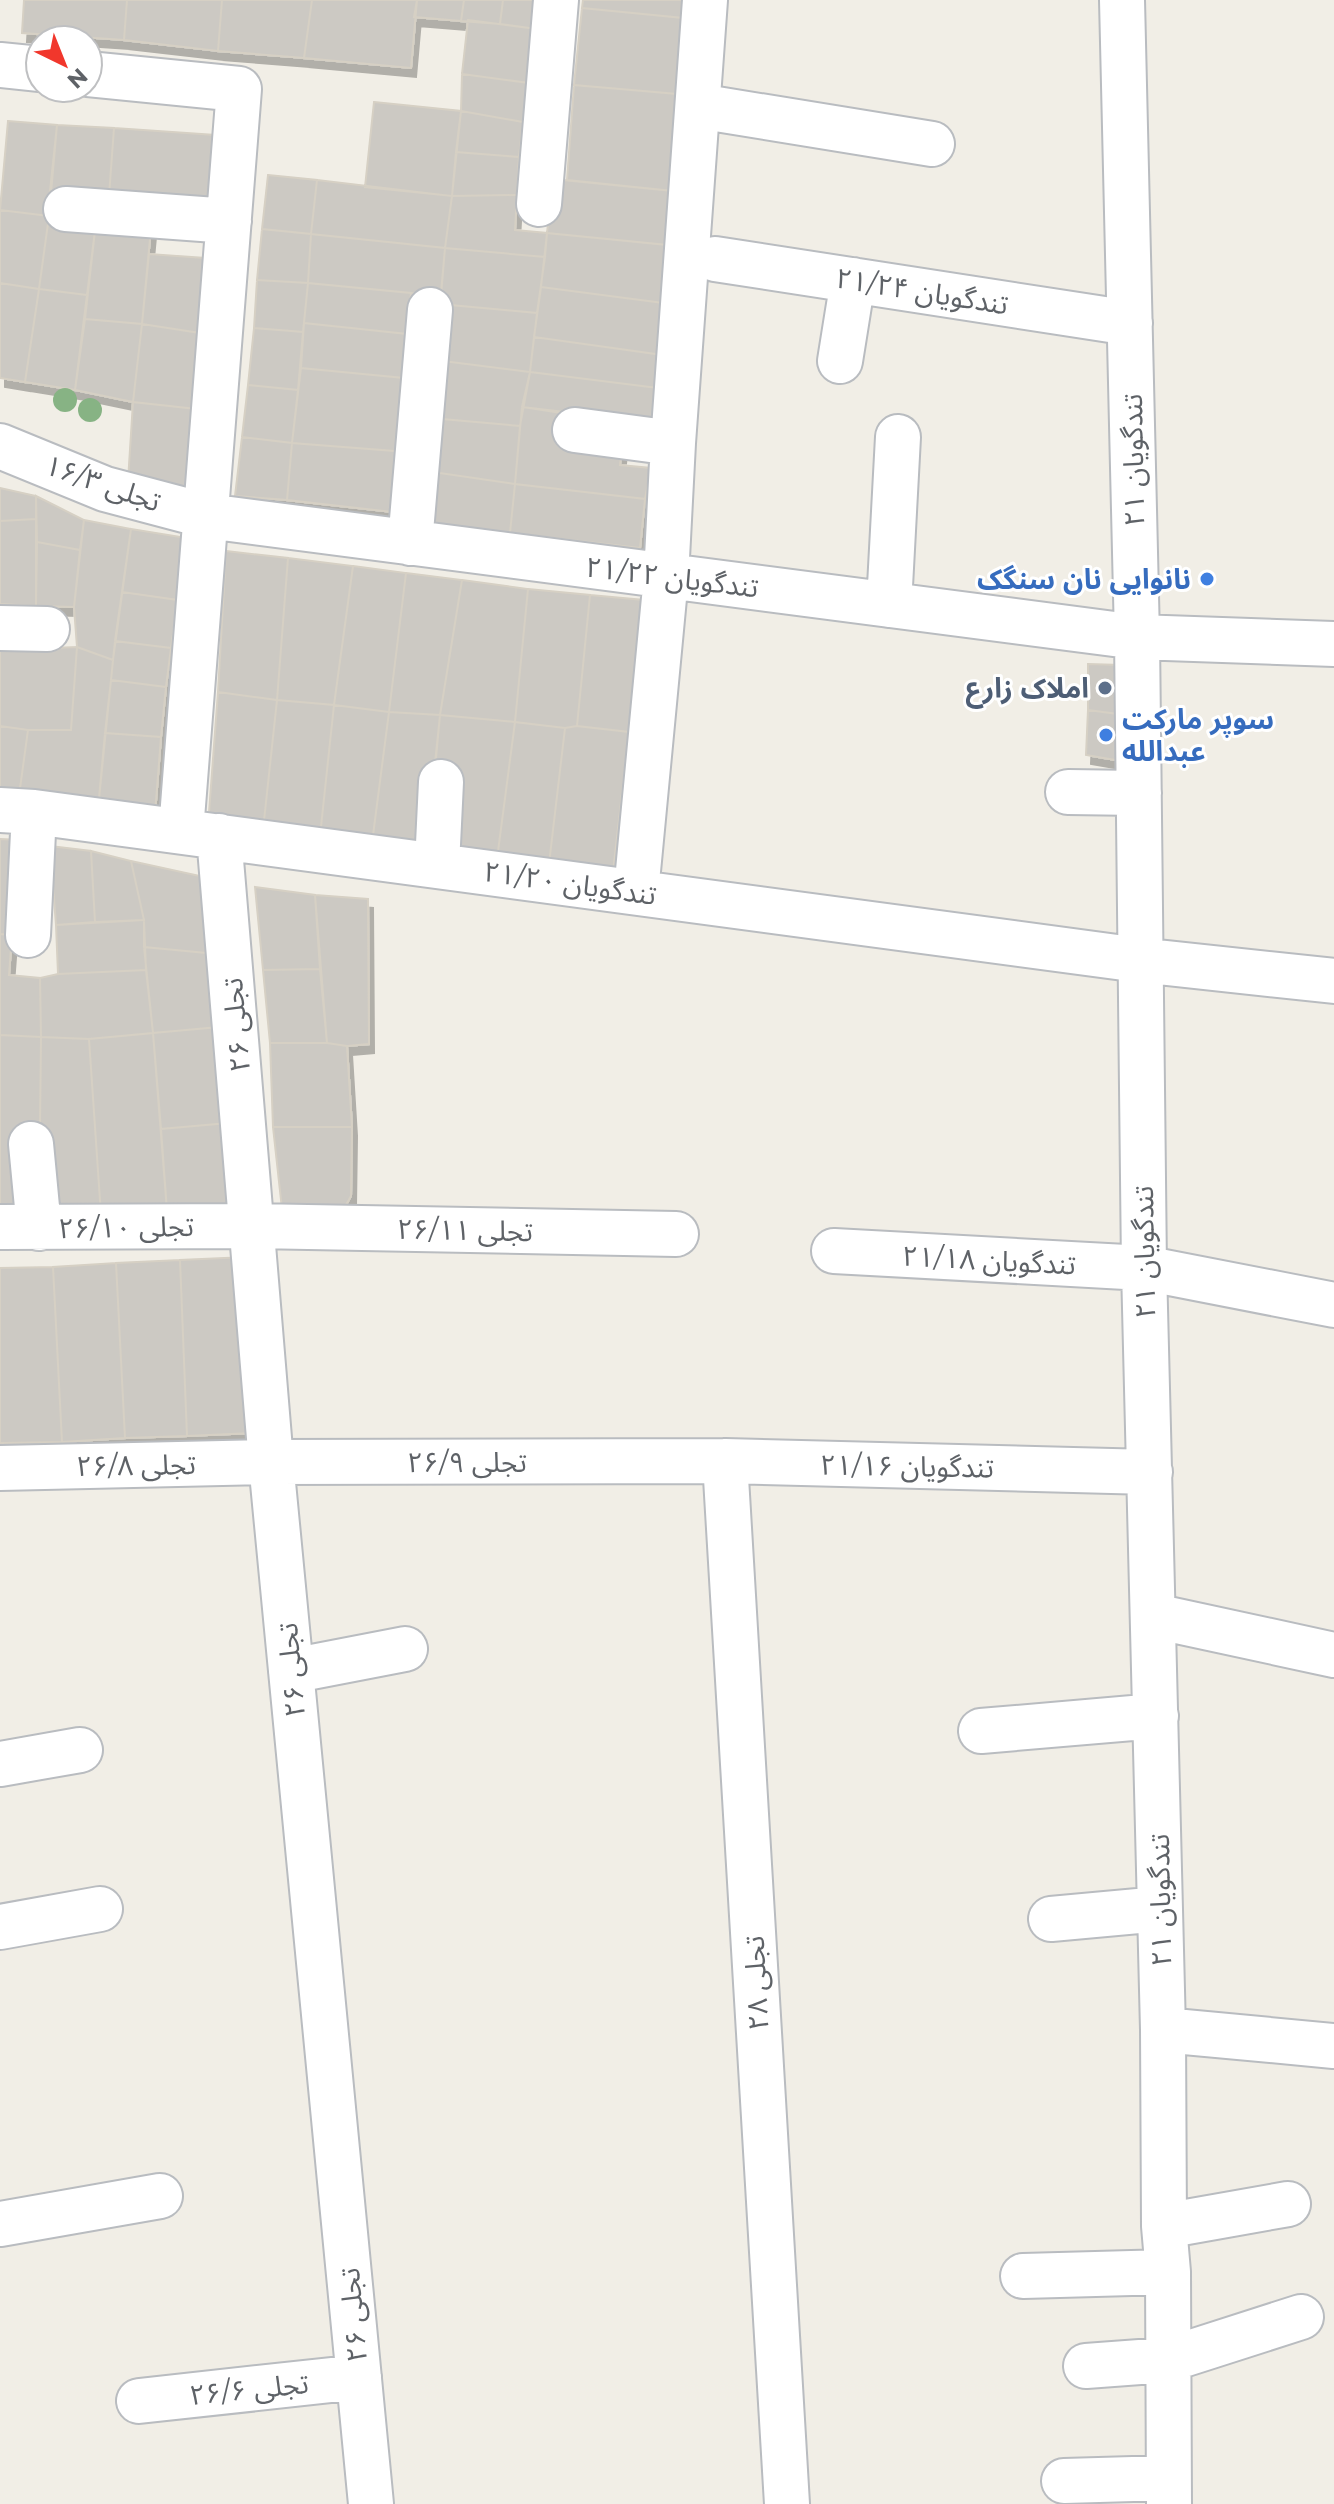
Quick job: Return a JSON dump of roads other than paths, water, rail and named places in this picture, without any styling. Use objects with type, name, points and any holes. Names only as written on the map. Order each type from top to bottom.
[{"type":"street","points":[[539,204],[556,0]]},
{"type":"street","points":[[636,892],[666,577],[705,0]]},
{"type":"street","name":"۲۱ تندگویان","points":[[1122,0],[1137,637],[1144,1268],[1163,2030],[1164,2226],[1168,2272],[1168,2491]]},
{"type":"street","points":[[0,65],[24,67]]},
{"type":"street","name":"۲۶ تجلی","points":[[104,76],[239,89],[207,516],[200,834],[253,1226],[271,1462],[371,2504]]},
{"type":"street","points":[[698,106],[932,144]]},
{"type":"street","points":[[66,209],[229,221]]},
{"type":"street","name":"۲۱/۲۴ تندگویان","points":[[715,259],[1130,323]]},
{"type":"street","points":[[840,361],[853,280]]},
{"type":"street","points":[[410,543],[430,310]]},
{"type":"street","points":[[575,430],[673,443]]},
{"type":"street","points":[[889,605],[898,437]]},
{"type":"street","name":"۱۶/۳ تجلی","points":[[0,446],[105,489],[207,516]]},
{"type":"street","name":"۲۱/۲۲ تندگویان","points":[[207,516],[1137,637],[1334,644]]},
{"type":"street","points":[[0,628],[47,629]]},
{"type":"street","points":[[437,865],[441,782]]},
{"type":"street","points":[[1068,792],[1139,793]]},
{"type":"street","points":[[17,811],[28,935]]},
{"type":"street","name":"۲۱/۲۰ تندگویان","points":[[17,811],[1139,960],[1334,981]]},
{"type":"street","points":[[20,1228],[31,1144]]},
{"type":"street","name":"۲۶/۱۰ تجلی","points":[[20,1228],[253,1226]]},
{"type":"street","name":"۲۶/۱۱ تجلی","points":[[253,1226],[676,1234]]},
{"type":"street","name":"۲۱/۱۸ تندگویان","points":[[834,1251],[1144,1268],[1334,1305]]},
{"type":"street","name":"۲۶/۹ تجلی","points":[[271,1462],[663,1461]]},
{"type":"street","name":"۲۱/۱۶ تندگویان","points":[[663,1461],[1150,1472]]},
{"type":"street","name":"۲۸ تجلی","points":[[725,1461],[787,2504]]},
{"type":"street","name":"۲۶/۸ تجلی","points":[[0,1468],[271,1462]]},
{"type":"street","points":[[1154,1616],[1334,1655]]},
{"type":"street","points":[[291,1671],[405,1649]]},
{"type":"street","points":[[981,1731],[1156,1716]]},
{"type":"street","points":[[0,1764],[80,1750]]},
{"type":"street","points":[[0,1927],[100,1909]]},
{"type":"street","points":[[1051,1919],[1160,1909]]},
{"type":"street","points":[[1163,2030],[1334,2046]]},
{"type":"street","points":[[0,2224],[160,2196]]},
{"type":"street","points":[[1164,2226],[1288,2204]]},
{"type":"street","points":[[1023,2276],[1168,2272]]},
{"type":"street","points":[[1086,2366],[1167,2360],[1301,2317]]},
{"type":"street","name":"۲۶/۶ تجلی","points":[[139,2401],[359,2377]]},
{"type":"street","points":[[1064,2481],[1168,2491]]},
{"type":"place","name":"نانوایی نان سنگک","points":[[1207,579]]},
{"type":"place","name":"املاک زارع","points":[[1105,688]]},
{"type":"place","name":"سوپر مارکت عبدالله","points":[[1106,735]]}]
